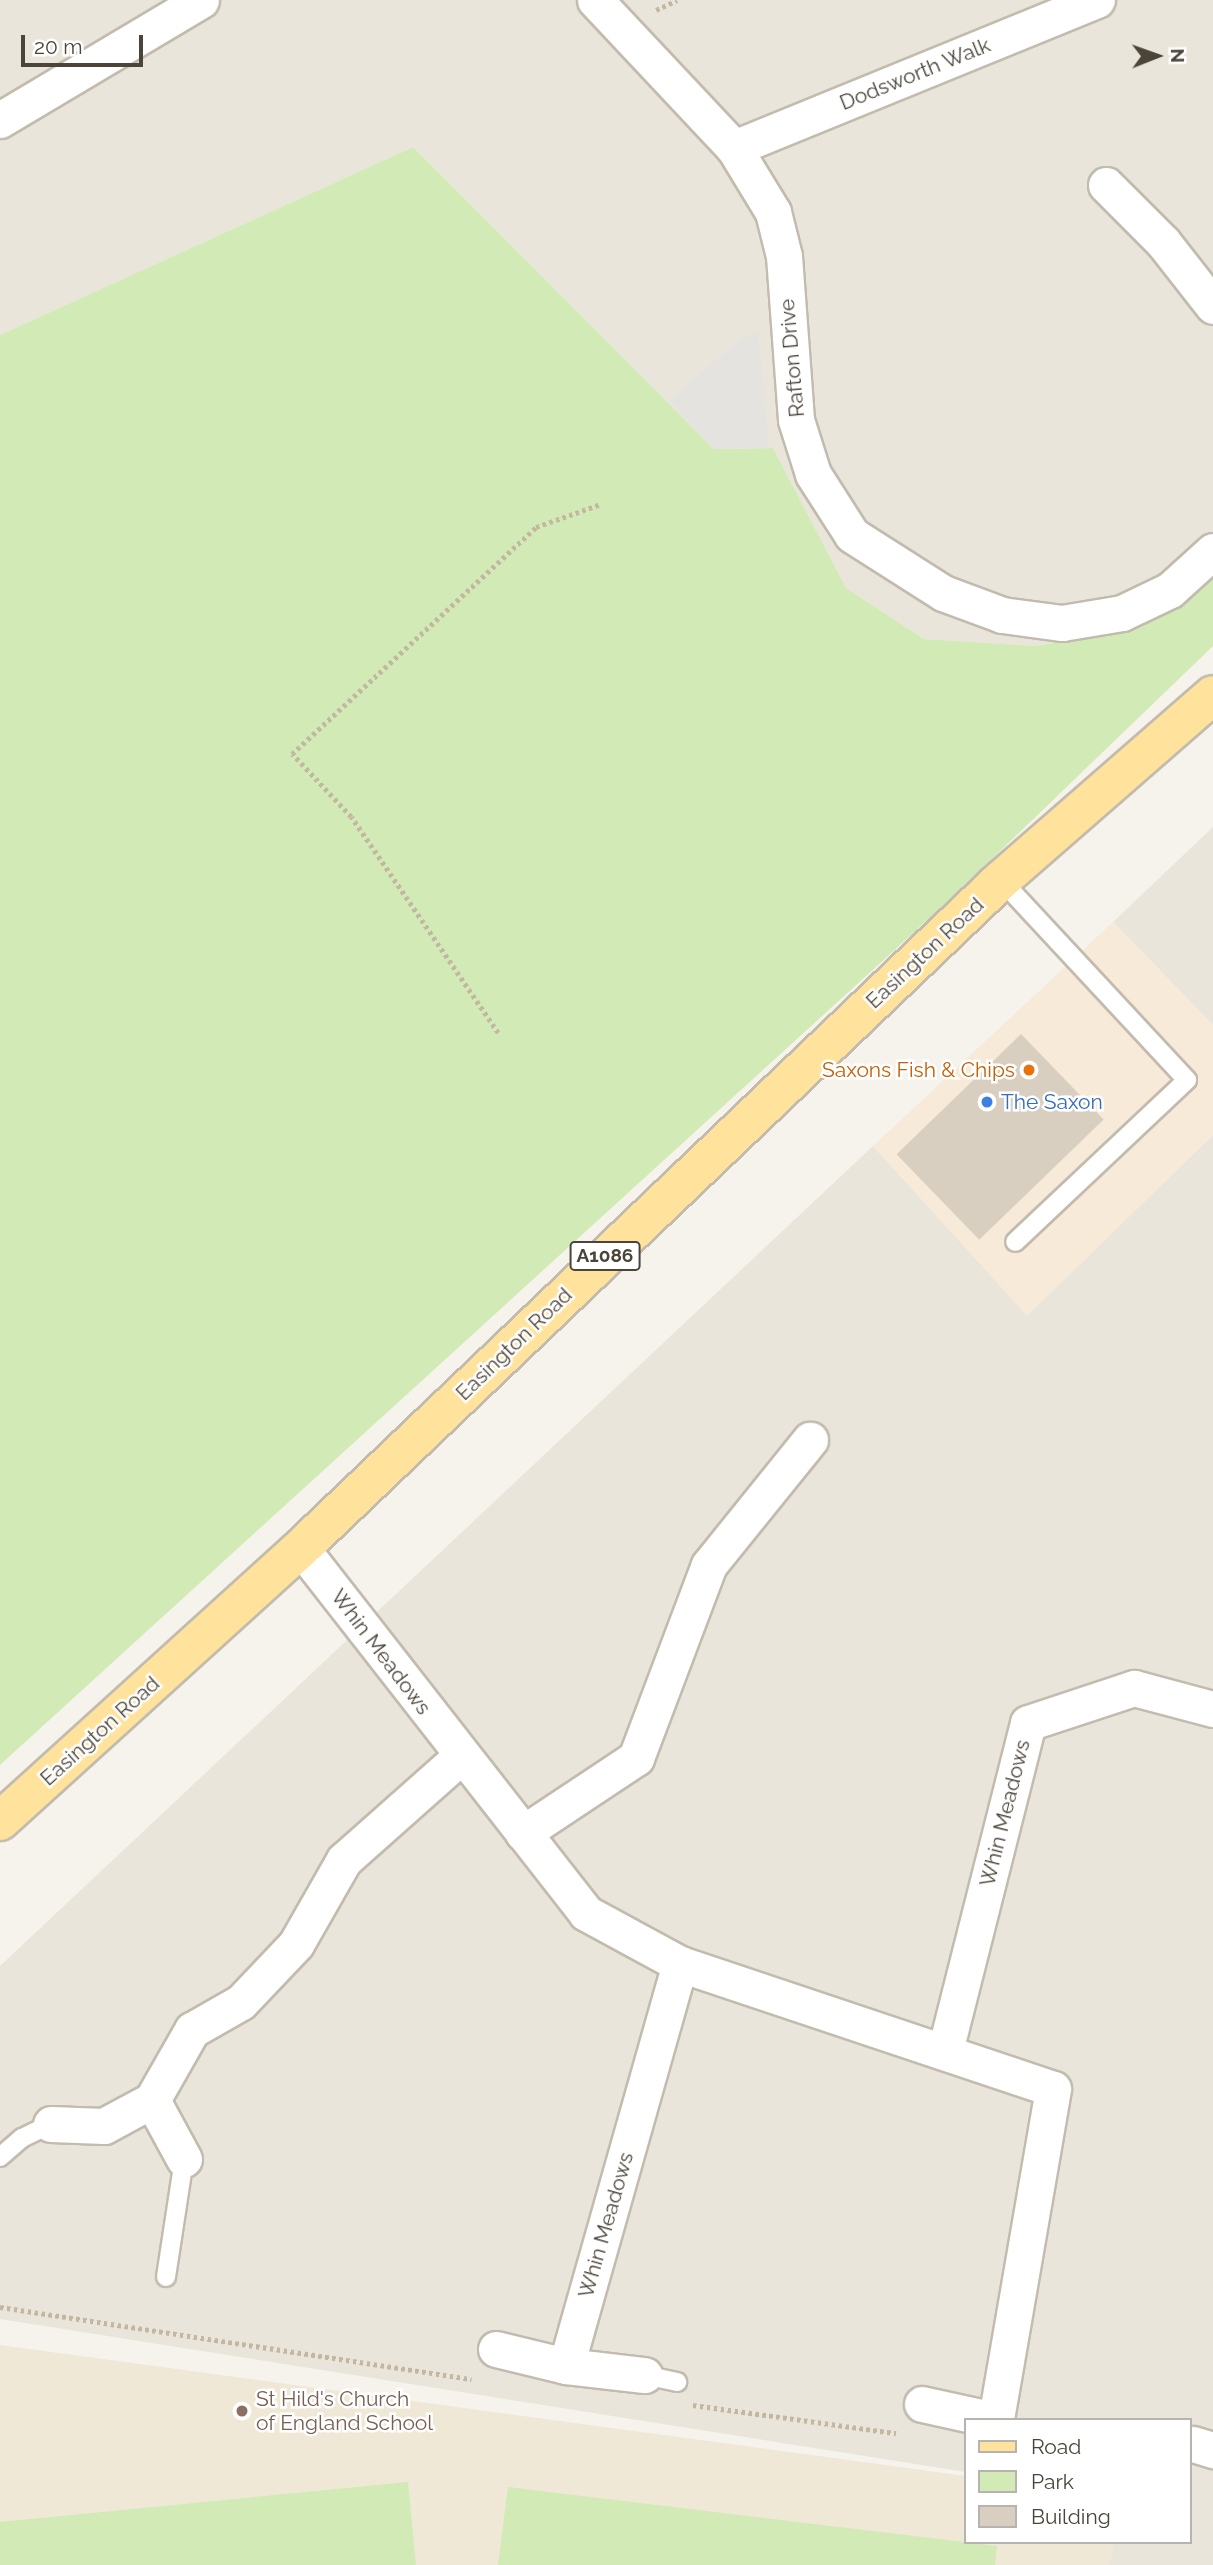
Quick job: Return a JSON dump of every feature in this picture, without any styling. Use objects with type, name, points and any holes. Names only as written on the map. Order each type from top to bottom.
[{"type":"main road","name":"Easington Road","points":[[0,1821],[301,1548],[1001,880],[1213,695]]},
{"type":"street","points":[[0,120],[201,0]]},
{"type":"street","name":"Rafton Drive","points":[[595,0],[734,148],[773,212],[784,256],[796,421],[813,474],[852,535],[943,593],[1002,615],[1062,623],[1122,613],[1170,590],[1213,551]]},
{"type":"street","name":"Dodsworth Walk","points":[[734,148],[1097,0]]},
{"type":"street","points":[[1106,185],[1163,242],[1213,306]]},
{"type":"street","points":[[523,1833],[636,1758],[709,1566],[810,1440]]},
{"type":"street","name":"Whin Meadows","points":[[301,1548],[460,1757],[586,1913],[680,1964],[1053,2089],[995,2418]]},
{"type":"street","name":"Whin Meadows","points":[[945,2051],[1028,1723],[1134,1688],[1213,1709]]},
{"type":"street","points":[[51,2124],[104,2126],[152,2100],[192,2030],[241,2002],[296,1944],[344,1860],[460,1757]]},
{"type":"street","name":"Whin Meadows","points":[[566,2366],[680,1964]]},
{"type":"street","points":[[152,2100],[184,2159]]},
{"type":"street","points":[[496,2348],[566,2366],[643,2375]]},
{"type":"street","name":"Whin Meadows","points":[[922,2404],[986,2418]]},
{"type":"lane","points":[[1001,880],[1187,1080],[1014,1242]]},
{"type":"lane","points":[[0,2157],[22,2138],[51,2124]]},
{"type":"lane","points":[[166,2277],[184,2159]]},
{"type":"lane","points":[[643,2375],[677,2382]]},
{"type":"path","points":[[498,1033],[351,817],[292,754],[536,527],[601,504]]},
{"type":"shaded area","points":[[0,0],[1213,0],[1213,578],[1142,627],[1036,646],[924,639],[846,588],[773,448],[714,449],[413,147],[0,335]]},
{"type":"shaded area","points":[[758,332],[769,448],[714,449],[669,400],[742,338]]},
{"type":"shaded area","points":[[1213,827],[1213,1025],[1113,922]]},
{"type":"shaded area","points":[[1113,922],[1213,1025],[1213,1135],[1027,1316],[873,1146]]},
{"type":"shaded area","points":[[1213,1135],[1213,2565],[1109,2565],[1114,2544],[1192,2544],[1192,2418],[964,2418],[964,2472],[0,2319],[0,1966],[873,1146],[1027,1315]]},
{"type":"shaded area","name":"St Hild's Church of England School","points":[[0,2345],[964,2476],[964,2544],[1114,2544],[1109,2565],[0,2565]]},
{"type":"green space","points":[[413,147],[714,449],[773,448],[846,588],[924,639],[1036,646],[1142,627],[1213,578],[1213,646],[944,905],[0,1765],[0,335]]},
{"type":"green space","points":[[408,2482],[416,2565],[0,2565],[0,2522]]},
{"type":"green space","points":[[508,2487],[997,2546],[995,2565],[498,2565]]},
{"type":"building","points":[[1021,1034],[1104,1120],[979,1240],[897,1154]]},
{"type":"place","name":"Saxons Fish & Chips","points":[[1029,1070]]},
{"type":"place","name":"The Saxon","points":[[987,1102]]},
{"type":"place","name":"St Hild's Church of England School","points":[[242,2411]]}]
